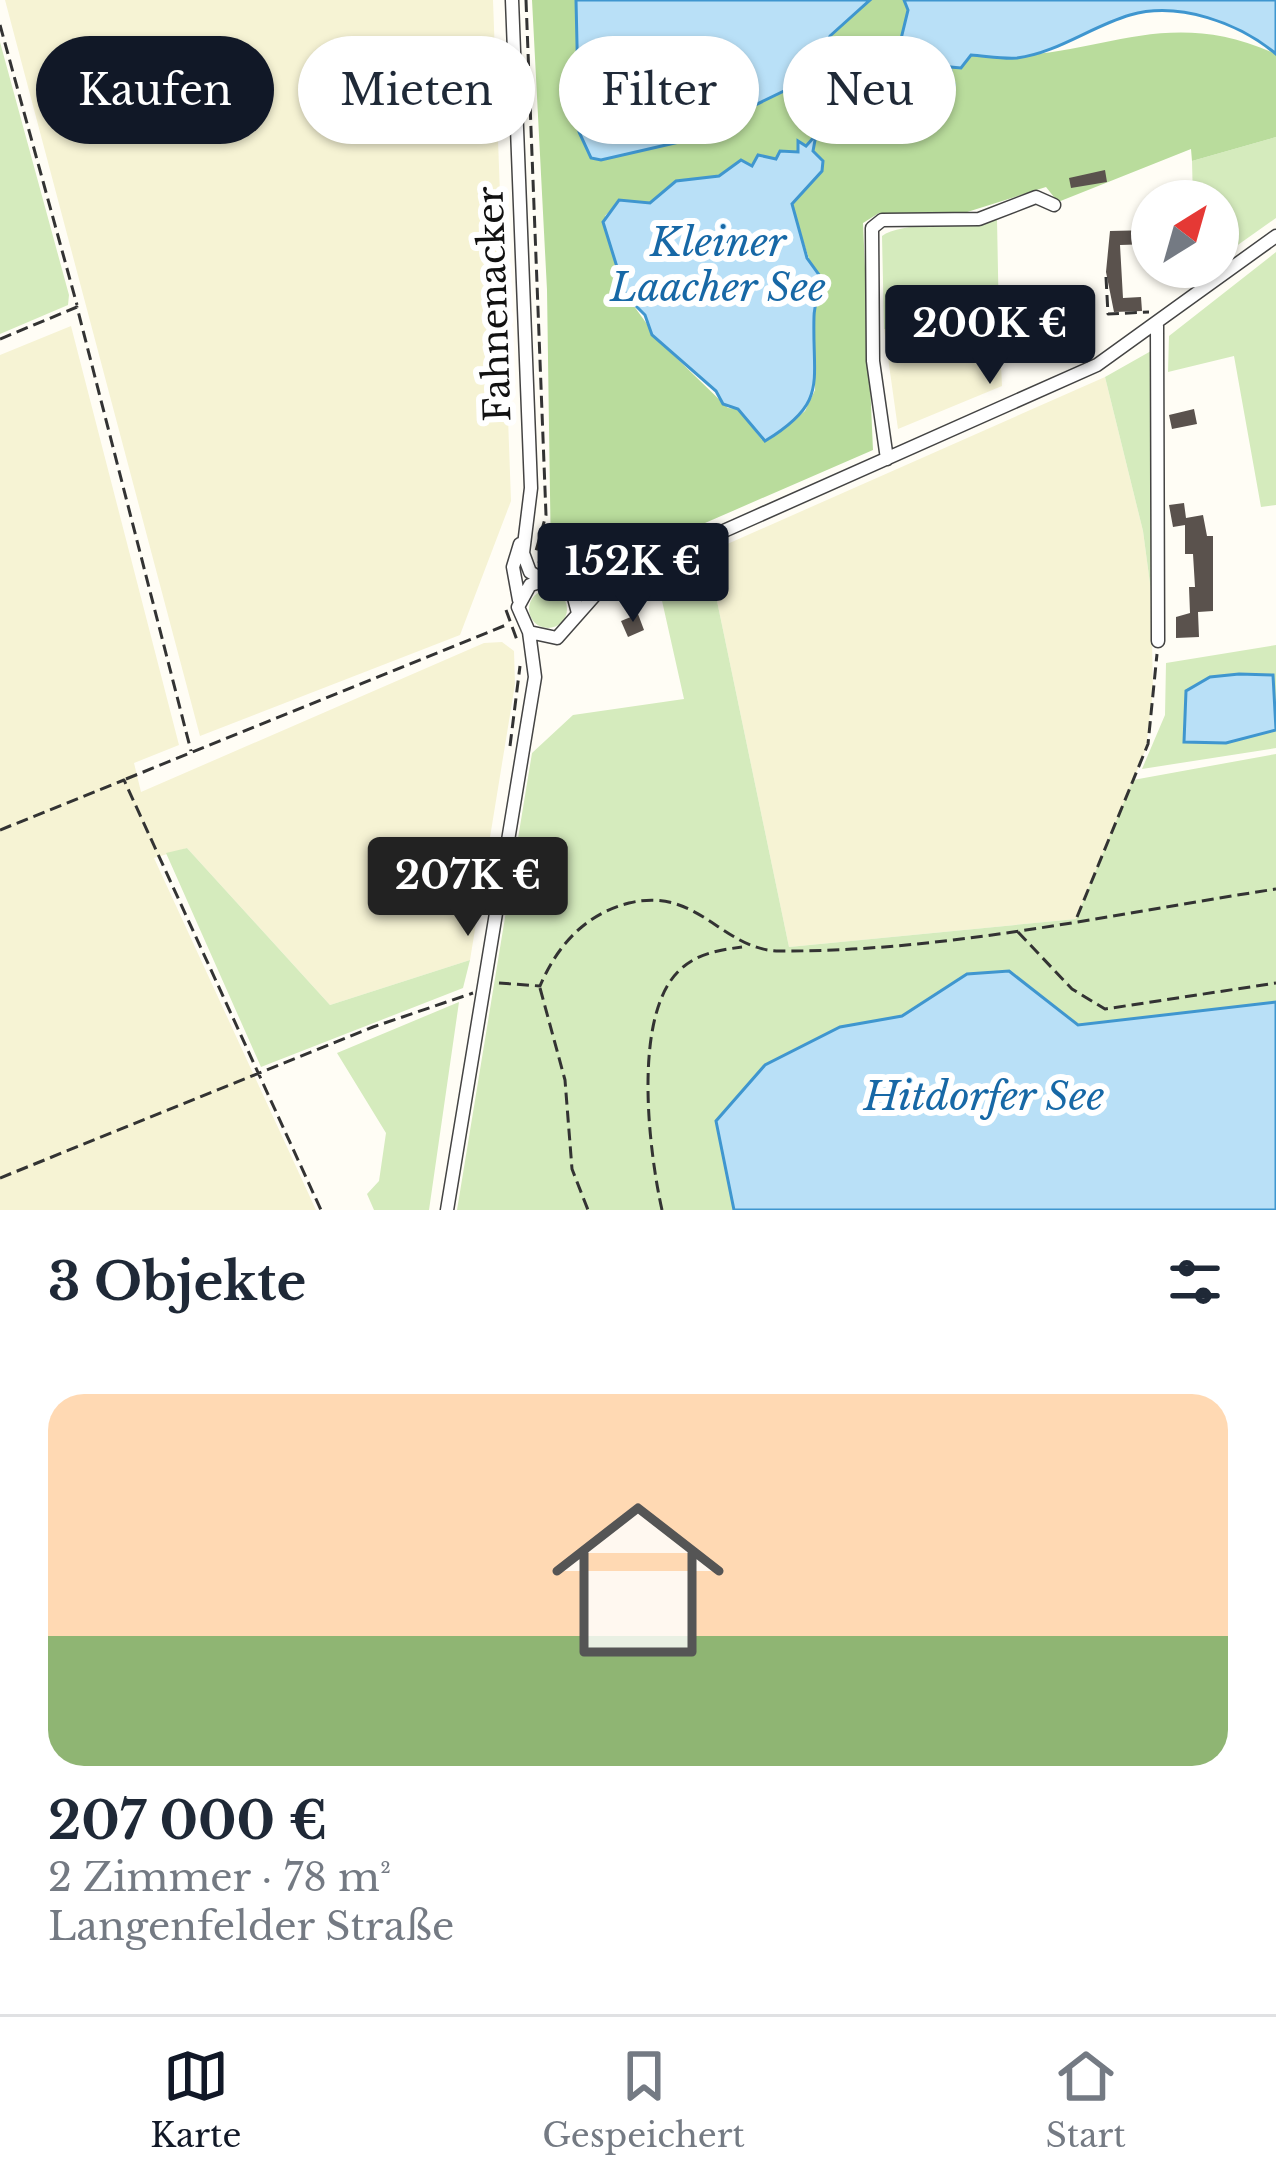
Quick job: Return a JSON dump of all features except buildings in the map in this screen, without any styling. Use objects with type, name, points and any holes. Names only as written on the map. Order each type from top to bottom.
[{"type":"street","name":"Fahnenacker","points":[[512,0],[531,488],[526,567]]},
{"type":"street","points":[[885,454],[873,361],[872,228],[882,220],[979,219],[1036,196],[1054,205]]},
{"type":"street","points":[[526,567],[543,580],[565,585],[609,582],[885,454],[1097,365],[1154,319],[1276,236]]},
{"type":"street","points":[[1154,319],[1158,641]]},
{"type":"street","name":"Fahnenacker","points":[[514,622],[519,601],[514,558],[526,533]]},
{"type":"street","points":[[519,601],[525,589],[543,580]]},
{"type":"street","points":[[524,638],[557,638],[569,631],[578,614],[609,582]]},
{"type":"street","points":[[565,585],[575,597],[578,614]]},
{"type":"street","points":[[514,622],[524,638],[535,677]]},
{"type":"street","points":[[447,1210],[535,677],[557,638]]},
{"type":"path","points":[[526,0],[546,515],[537,560],[526,567]]},
{"type":"path","points":[[0,25],[191,751]]},
{"type":"path","points":[[1106,277],[1108,314],[1154,319]]},
{"type":"path","points":[[0,339],[77,307]]},
{"type":"path","points":[[514,576],[506,580],[514,622],[524,638]]},
{"type":"path","points":[[0,830],[514,622]]},
{"type":"path","points":[[1076,919],[1148,744],[1158,641]]},
{"type":"path","points":[[510,746],[522,654]]},
{"type":"path","points":[[124,780],[321,1210]]},
{"type":"path","points":[[662,1210],[652,1167],[649,1104],[660,1003],[678,971],[693,960],[746,946],[783,951],[880,948],[1276,889]]},
{"type":"path","points":[[588,1210],[572,1169],[565,1081],[540,986],[563,944],[583,925],[630,903],[673,902],[695,910],[746,946]]},
{"type":"path","points":[[1017,931],[1072,989],[1105,1009],[1183,993],[1276,983]]},
{"type":"path","points":[[0,1178],[460,994],[540,986]]},
{"type":"shaded area","points":[[5,0],[493,0],[494,36],[298,36],[298,144],[498,144],[511,501],[460,635],[200,736],[43,144],[274,144],[274,36],[36,36],[36,117]]},
{"type":"shaded area","points":[[999,324],[1002,386],[898,429],[884,329]]},
{"type":"shaded area","points":[[71,326],[179,745],[134,763],[141,792],[484,643],[502,642],[514,651],[515,684],[470,960],[330,1005],[187,848],[154,858],[316,1210],[0,1210],[0,355]]},
{"type":"shaded area","points":[[1105,377],[1143,531],[1151,591],[1153,691],[1146,749],[1076,919],[789,947],[707,553]]},
{"type":"green space","points":[[532,0],[576,0],[577,36],[559,36],[559,144],[588,144],[601,160],[670,144],[759,144],[759,103],[783,92],[783,144],[800,144],[798,152],[778,153],[777,159],[757,157],[752,166],[736,163],[719,176],[686,179],[650,203],[619,201],[605,216],[631,302],[660,342],[728,408],[738,409],[762,440],[769,440],[805,411],[815,390],[814,310],[820,292],[791,204],[822,170],[823,161],[813,151],[815,144],[956,144],[956,66],[971,55],[1053,52],[1159,33],[1234,39],[1276,54],[1276,137],[1192,161],[1191,149],[1058,202],[1046,187],[964,213],[879,213],[863,223],[873,450],[659,543],[576,569],[551,561],[547,290]]},
{"type":"green space","points":[[870,0],[904,0],[908,10],[902,36],[829,36]]},
{"type":"green space","points":[[0,42],[69,295],[68,305],[0,334]]},
{"type":"green space","points":[[1276,137],[1276,218],[1239,244],[1239,180],[1192,180],[1192,161]]},
{"type":"green space","points":[[997,219],[999,324],[884,329],[882,236],[918,226]]},
{"type":"green space","points":[[1276,252],[1276,505],[1261,507],[1234,356],[1168,372],[1169,336],[1230,288],[1239,288],[1239,281]]},
{"type":"green space","points":[[1151,351],[1151,591],[1143,531],[1105,377]]},
{"type":"green space","points":[[707,553],[789,947],[1076,919],[1133,780],[1276,754],[1276,1210],[457,1210],[532,753],[573,715],[684,699],[656,574]]},
{"type":"green space","points":[[548,590],[562,595],[567,609],[562,623],[548,628],[534,623],[529,609],[534,595]]},
{"type":"green space","points":[[1276,645],[1276,748],[1142,769],[1165,715],[1166,663]]},
{"type":"green space","points":[[187,848],[330,1005],[470,960],[463,988],[261,1067],[166,853]]},
{"type":"green space","points":[[459,1002],[429,1210],[374,1210],[367,1194],[379,1181],[386,1133],[337,1053]]},
{"type":"water","points":[[576,0],[870,0],[830,36],[783,36],[783,92],[759,103],[759,36],[577,36]]},
{"type":"water","points":[[904,0],[1276,0],[1276,54],[1226,24],[1188,13],[1149,11],[1032,55],[971,55],[956,68],[956,36],[902,36],[908,10]]},
{"type":"water","points":[[585,144],[670,144],[601,160],[591,158]]},
{"type":"water","name":"Kleiner Laacher See","points":[[798,144],[814,144],[813,151],[823,161],[822,171],[792,204],[807,258],[822,279],[814,312],[813,389],[799,414],[765,441],[738,409],[723,404],[716,391],[652,335],[645,315],[626,296],[603,222],[619,200],[650,203],[676,181],[719,176],[741,160],[752,166],[758,155],[776,159],[780,151],[798,152]]},
{"type":"water","points":[[1273,675],[1276,730],[1226,743],[1184,742],[1186,691],[1210,677]]},
{"type":"water","name":"Hitdorfer See","points":[[1009,971],[1078,1025],[1276,1002],[1276,1210],[734,1210],[716,1121],[765,1065],[840,1027],[902,1016],[967,974]]}]
